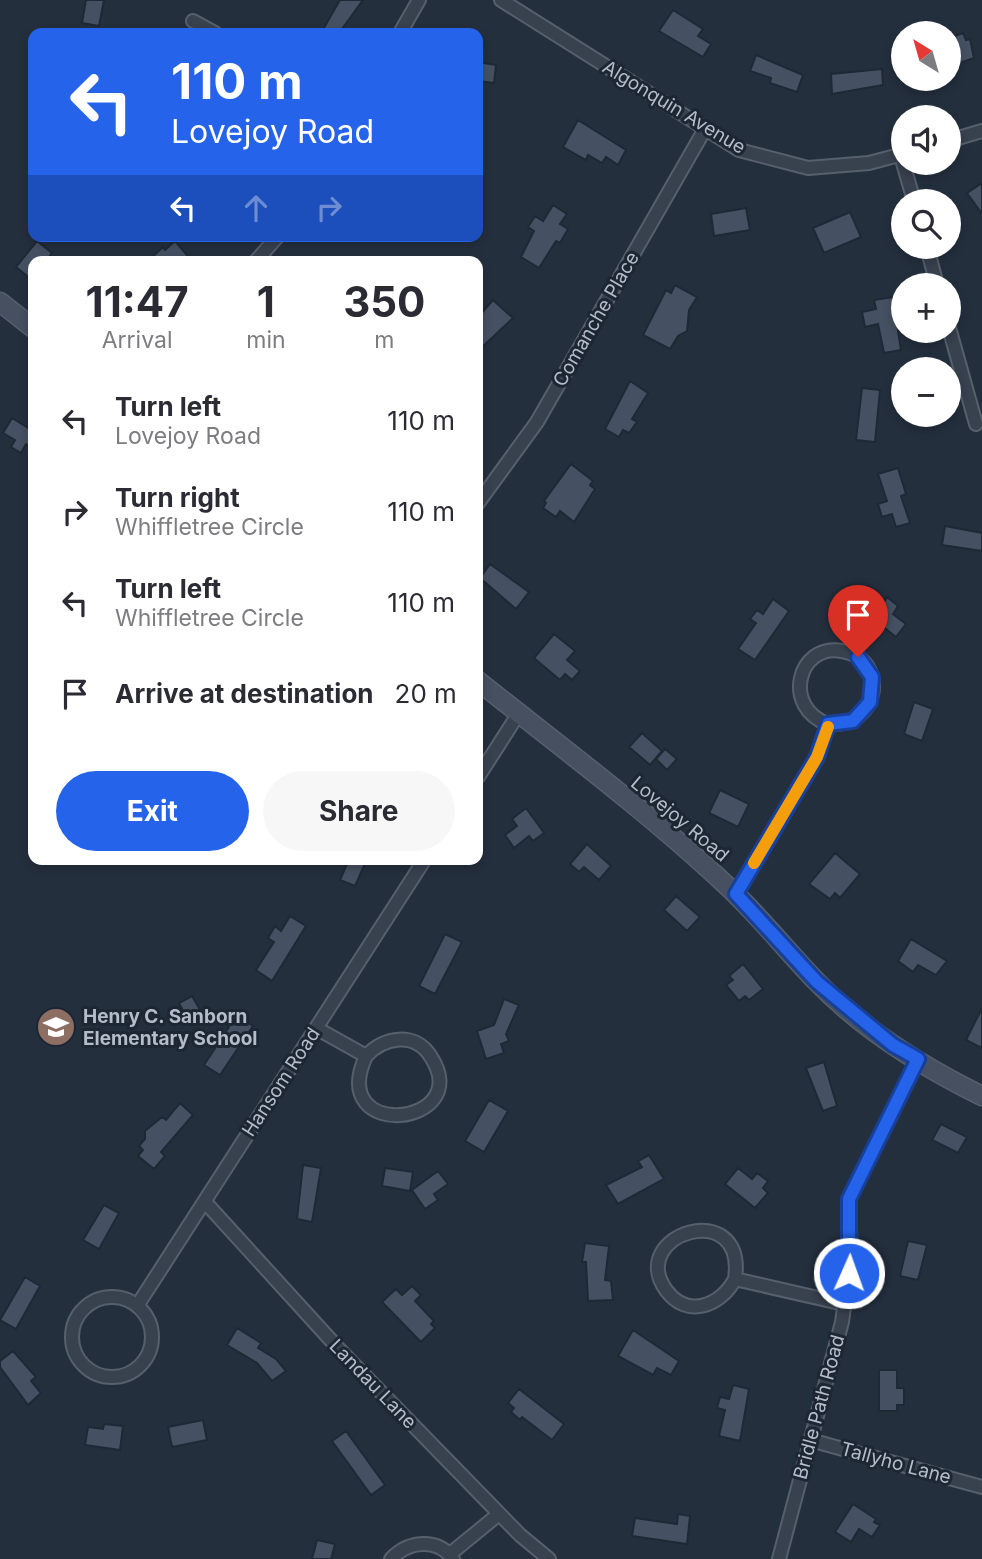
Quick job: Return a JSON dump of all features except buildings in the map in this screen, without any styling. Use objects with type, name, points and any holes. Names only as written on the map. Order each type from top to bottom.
[{"type":"main road","points":[[0,302],[28,324]]},
{"type":"main road","name":"Lovejoy Road","points":[[483,685],[736,894],[817,982],[893,1045],[982,1096]]},
{"type":"street","points":[[403,28],[419,0]]},
{"type":"street","name":"Algonquin Avenue","points":[[501,0],[739,150],[808,168],[891,160]]},
{"type":"street","points":[[193,20],[207,28]]},
{"type":"street","name":"Comanche Place","points":[[483,496],[537,422],[705,129]]},
{"type":"street","points":[[961,137],[982,131]]},
{"type":"street","points":[[260,256],[273,242]]},
{"type":"street","points":[[953,343],[976,424]]},
{"type":"street","points":[[842,651],[858,657],[869,669],[873,694],[860,716],[845,724],[828,724],[814,718],[804,706],[799,692],[801,677],[813,659],[827,652],[842,651]]},
{"type":"street","points":[[483,769],[519,713]]},
{"type":"street","points":[[736,894],[817,757],[828,724]]},
{"type":"street","name":"Hansom Road","points":[[138,1306],[421,865]]},
{"type":"street","points":[[316,1028],[366,1056]]},
{"type":"street","points":[[398,1039],[421,1046],[436,1065],[438,1077],[430,1101],[408,1116],[382,1114],[363,1095],[361,1068],[366,1056],[386,1041],[398,1039]]},
{"type":"street","name":"Bridle Path Road","points":[[779,1559],[844,1304],[851,1257],[849,1199],[918,1059]]},
{"type":"street","name":"Landau Lane","points":[[205,1202],[338,1348],[499,1514],[549,1559]]},
{"type":"street","points":[[706,1230],[718,1235],[734,1254],[735,1279],[720,1300],[709,1305],[684,1304],[665,1289],[660,1277],[663,1252],[680,1234],[706,1230]]},
{"type":"street","points":[[735,1279],[844,1304]]},
{"type":"street","points":[[113,1297],[138,1306],[146,1315],[152,1341],[141,1364],[118,1376],[92,1372],[82,1363],[72,1339],[73,1326],[88,1304],[113,1297]]},
{"type":"street","name":"Tallyho Lane","points":[[810,1440],[982,1487]]},
{"type":"street","points":[[391,1559],[402,1549],[427,1543],[452,1557],[499,1514]]},
{"type":"slow traffic","points":[[754,863],[823,747],[828,727]]},
{"type":"place","name":"Henry C. Sanborn Elementary School","points":[[56,1027]]},
{"type":"route","points":[[849,1273],[849,1199],[918,1059],[893,1045],[817,982],[769,926],[736,894],[823,747],[828,724],[845,724],[866,710],[874,686],[869,669],[858,657]]}]
